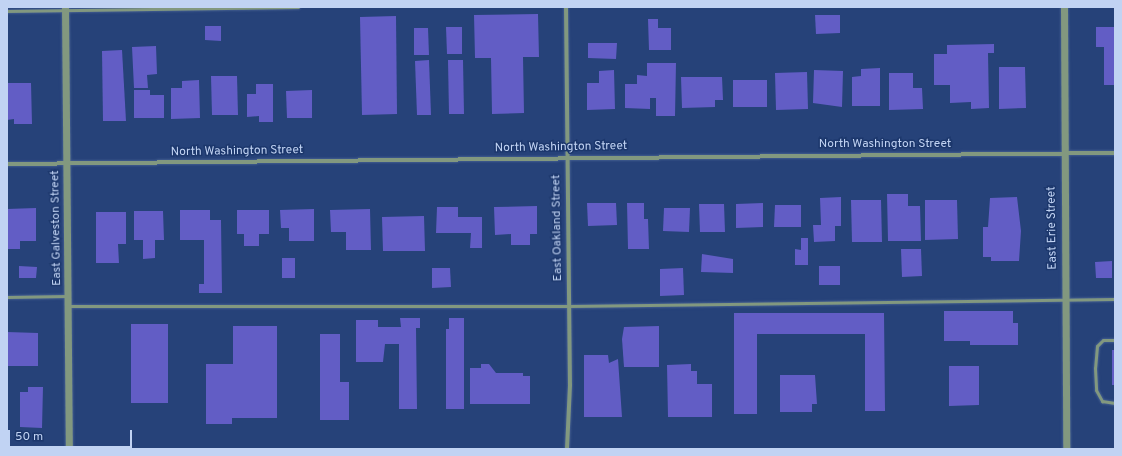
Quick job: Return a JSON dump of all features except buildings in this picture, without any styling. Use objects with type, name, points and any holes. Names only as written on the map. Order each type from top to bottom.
[{"type":"street","name":"East Oakland Street","points":[[566,7],[569,306],[567,449]]},
{"type":"street","name":"East Erie Street","points":[[1064,7],[1063,154],[1066,449]]},
{"type":"street","name":"East Galveston Street","points":[[65,8],[69,296],[69,449]]},
{"type":"street","name":"North Washington Street","points":[[7,164],[1115,153]]},
{"type":"lane","points":[[7,11],[65,8],[298,7]]},
{"type":"lane","points":[[7,297],[69,296]]},
{"type":"lane","points":[[69,306],[569,306],[1115,299]]},
{"type":"lane","points":[[1115,340],[1103,340],[1097,346],[1095,368],[1096,390],[1102,401],[1115,403]]}]
